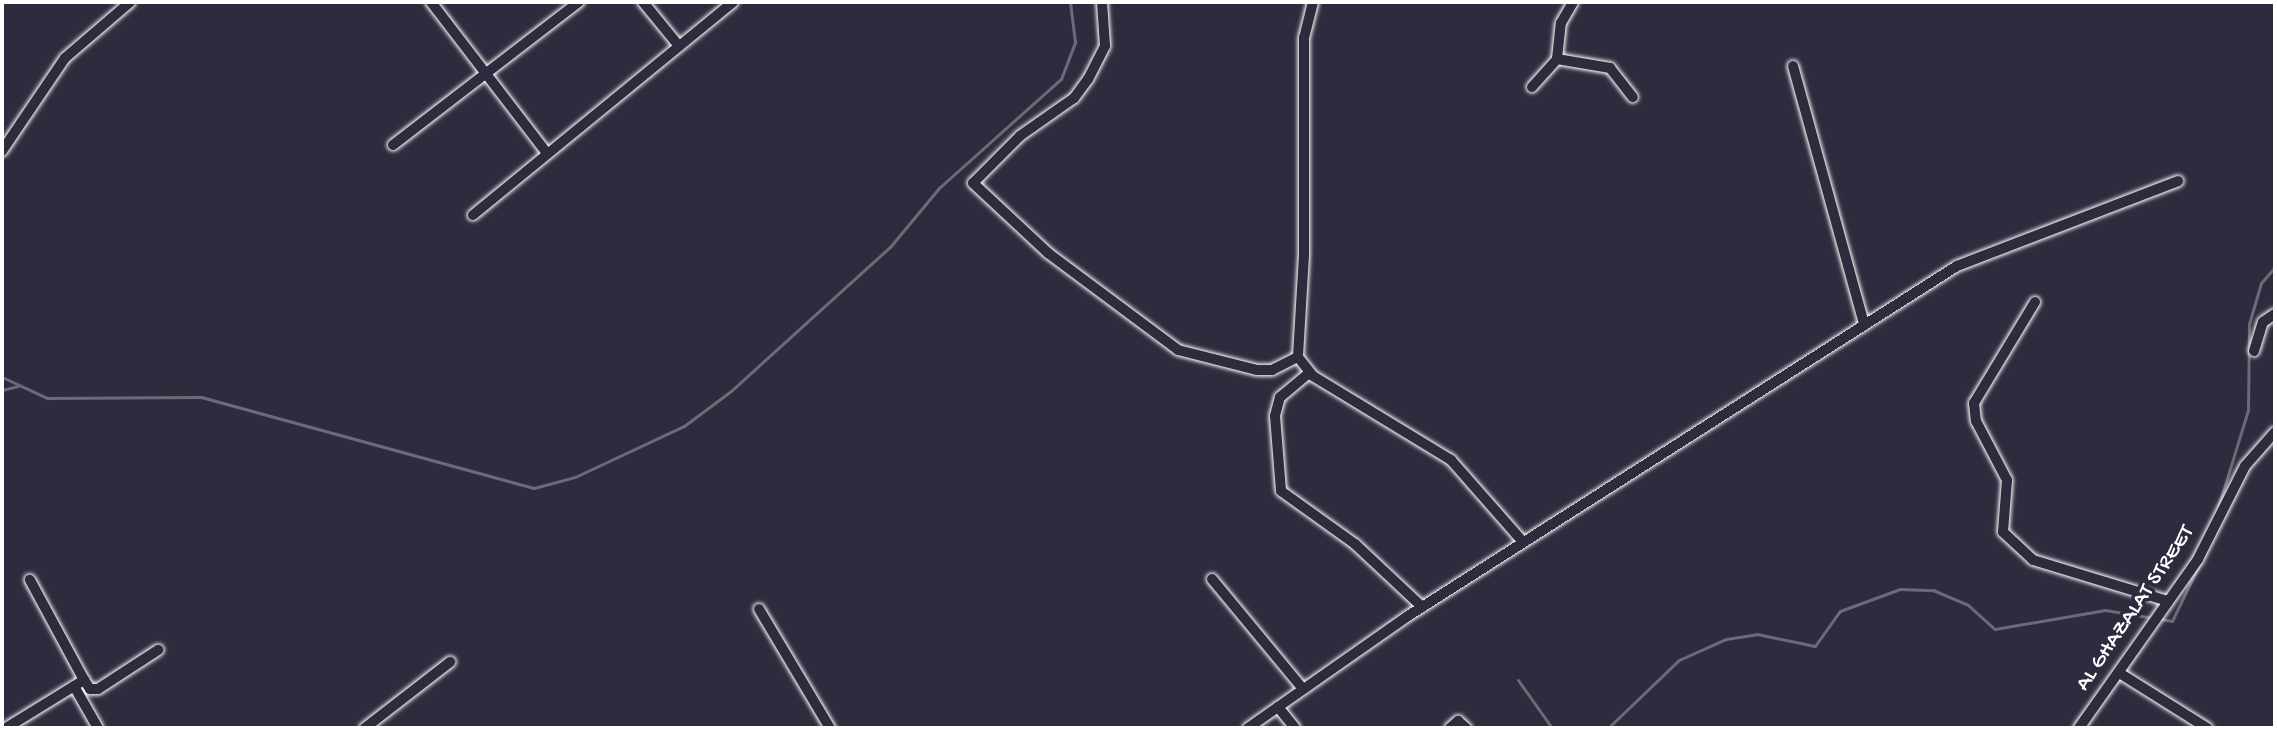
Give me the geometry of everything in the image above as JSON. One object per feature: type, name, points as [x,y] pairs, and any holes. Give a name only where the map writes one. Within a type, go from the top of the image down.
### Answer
[{"type":"street","points":[[2,151],[65,58],[130,2]]},
{"type":"street","points":[[431,2],[546,152]]},
{"type":"street","points":[[393,145],[579,2]]},
{"type":"street","points":[[643,2],[679,46]]},
{"type":"street","points":[[473,215],[546,152],[733,2]]},
{"type":"street","points":[[1102,2],[1105,46],[1088,79],[1074,98],[1020,136],[973,183],[1048,253],[1178,350],[1257,370],[1272,370],[1298,357]]},
{"type":"street","points":[[1313,2],[1304,38],[1304,255],[1298,357],[1309,373],[1451,460],[1523,542]]},
{"type":"street","points":[[1532,87],[1557,59],[1561,23],[1573,2]]},
{"type":"street","points":[[1557,59],[1610,68],[1633,97]]},
{"type":"street","points":[[1793,66],[1864,323]]},
{"type":"street","points":[[1248,728],[1422,607],[1957,266],[2178,181]]},
{"type":"street","points":[[2035,302],[1974,403],[1976,421],[2007,480],[2003,532],[2033,560],[2168,601]]},
{"type":"street","points":[[2254,351],[2263,322],[2275,314]]},
{"type":"street","points":[[1309,373],[1280,397],[1275,416],[1281,491],[1355,544],[1422,607]]},
{"type":"street","name":"AL GHAZALAT STREET","points":[[2079,728],[2121,674],[2198,559],[2245,466],[2275,432]]},
{"type":"street","points":[[1212,579],[1303,689]]},
{"type":"street","points":[[30,580],[98,728]]},
{"type":"street","points":[[759,609],[830,728]]},
{"type":"street","points":[[79,683],[90,689],[98,689],[158,650]]},
{"type":"street","points":[[365,728],[450,662]]},
{"type":"street","points":[[2121,674],[2207,728]]},
{"type":"street","points":[[6,728],[79,683]]},
{"type":"street","points":[[1278,707],[1295,728]]},
{"type":"street","points":[[1450,728],[1458,721],[1466,728]]},
{"type":"waterway","points":[[2,377],[47,398],[201,397],[534,488],[575,477],[684,426],[731,391],[890,247],[939,188],[1061,79],[1075,42],[1070,2]]},
{"type":"waterway","points":[[2216,514],[2248,410],[2249,324],[2261,283],[2275,267]]},
{"type":"waterway","points":[[2,390],[18,386]]},
{"type":"waterway","points":[[2161,619],[2172,621],[2200,563]]},
{"type":"waterway","points":[[1608,728],[1679,660],[1726,639],[1757,634],[1815,646],[1840,611],[1900,589],[1933,590],[1968,605],[1995,629],[2105,610],[2153,618]]},
{"type":"waterway","points":[[1518,680],[1552,728]]}]
